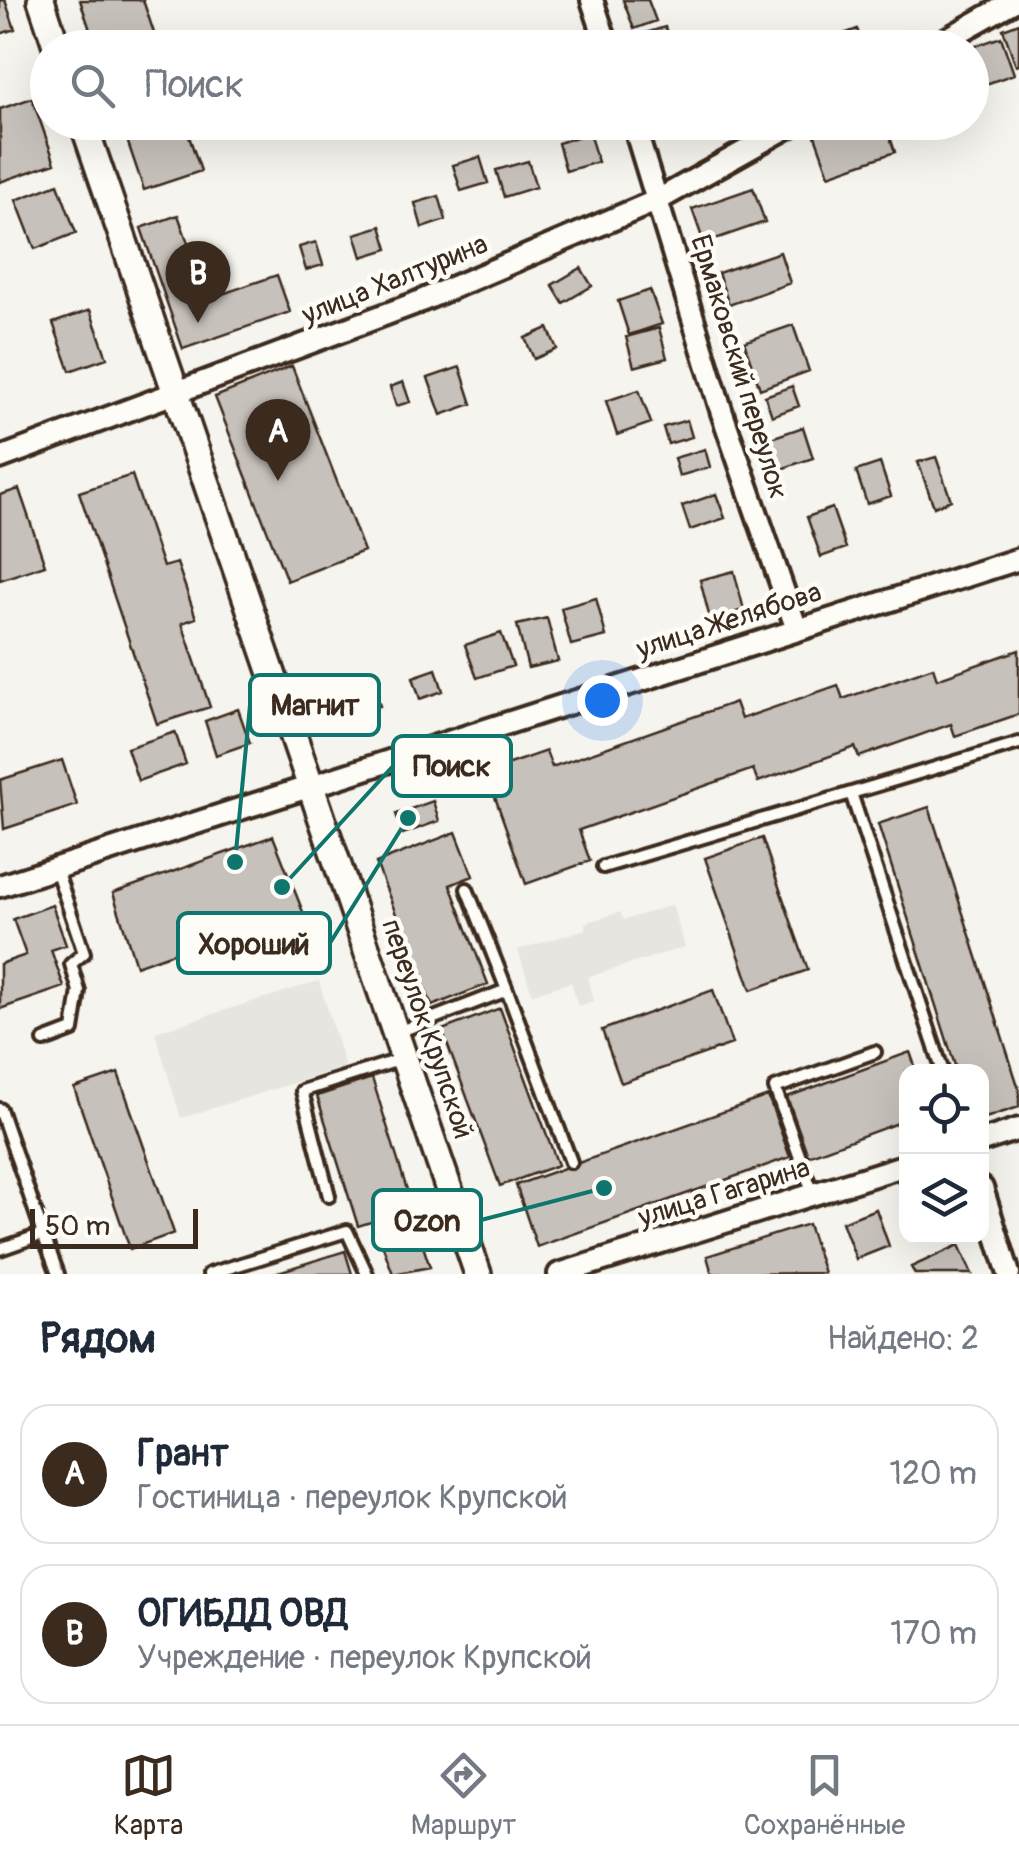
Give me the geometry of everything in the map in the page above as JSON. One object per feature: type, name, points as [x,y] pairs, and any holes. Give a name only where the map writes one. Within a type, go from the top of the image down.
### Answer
[{"type":"street","points":[[41,0],[51,30]]},
{"type":"street","points":[[592,0],[602,30]]},
{"type":"street","points":[[963,30],[1016,0]]},
{"type":"street","name":"переулок Крупской","points":[[89,140],[478,1274]]},
{"type":"street","name":"Ермаковский переулок","points":[[639,140],[722,413],[796,628]]},
{"type":"street","name":"улица Халтурина","points":[[0,458],[177,396],[416,303],[658,200],[765,140]]},
{"type":"street","name":"улица Желябова","points":[[0,886],[1019,559]]},
{"type":"street","points":[[989,1139],[1019,1129]]},
{"type":"street","name":"улица Гагарина","points":[[558,1274],[899,1167]]},
{"type":"street","points":[[989,1210],[1009,1274]]},
{"type":"lane","points":[[603,867],[1019,743]]},
{"type":"lane","points":[[851,793],[940,1064]]},
{"type":"lane","points":[[44,1041],[73,1030],[79,990],[71,964],[84,953],[56,868]]},
{"type":"lane","points":[[467,889],[571,1162]]},
{"type":"lane","points":[[396,1032],[507,990]]},
{"type":"lane","points":[[814,1194],[775,1088],[875,1052]]},
{"type":"lane","points":[[330,1196],[302,1091],[406,1058]]},
{"type":"lane","points":[[0,1109],[58,1274]]},
{"type":"lane","points":[[209,1274],[347,1231],[367,1274]]},
{"type":"lane","points":[[0,1249],[43,1234]]},
{"type":"shaded area","points":[[672,905],[685,947],[588,977],[594,1001],[578,1006],[571,982],[532,994],[518,950],[586,929],[585,923],[620,912],[624,920]]},
{"type":"shaded area","points":[[319,981],[345,1067],[181,1118],[155,1032]]},
{"type":"building","points":[[0,0],[5,0],[15,29],[0,34]]},
{"type":"building","points":[[80,0],[143,0],[153,30],[90,30]]},
{"type":"building","points":[[623,0],[648,0],[656,21],[634,29]]},
{"type":"building","points":[[1019,23],[1019,65],[1016,66],[1003,29]]},
{"type":"building","points":[[1001,37],[1014,74],[989,83],[989,41]]},
{"type":"building","points":[[30,99],[30,140],[47,140],[55,163],[0,182],[0,109]]},
{"type":"building","points":[[127,140],[190,140],[201,171],[144,190]]},
{"type":"building","points":[[591,140],[598,162],[566,171],[558,143]]},
{"type":"building","points":[[817,140],[891,140],[895,152],[829,175]]},
{"type":"building","points":[[480,157],[488,183],[461,191],[453,165]]},
{"type":"building","points":[[528,161],[536,187],[504,197],[496,170]]},
{"type":"building","points":[[58,184],[76,233],[35,249],[16,200]]},
{"type":"building","points":[[753,188],[765,222],[704,243],[692,209]]},
{"type":"building","points":[[439,196],[446,220],[422,228],[415,203]]},
{"type":"building","points":[[178,215],[208,299],[277,275],[290,312],[183,349],[141,228]]},
{"type":"building","points":[[381,226],[388,249],[362,257],[355,234]]},
{"type":"building","points":[[316,242],[323,265],[306,270],[299,247]]},
{"type":"building","points":[[780,252],[790,283],[729,305],[718,273]]},
{"type":"building","points":[[581,268],[592,286],[563,303],[552,285]]},
{"type":"building","points":[[650,290],[662,324],[629,335],[618,301]]},
{"type":"building","points":[[90,310],[107,358],[70,371],[53,323]]},
{"type":"building","points":[[793,325],[809,371],[760,389],[744,342]]},
{"type":"building","points":[[548,328],[557,349],[534,359],[525,338]]},
{"type":"building","points":[[659,328],[667,358],[634,367],[626,337]]},
{"type":"building","points":[[292,366],[364,551],[287,581],[215,397]]},
{"type":"building","points":[[460,367],[472,404],[441,415],[428,378]]},
{"type":"building","points":[[403,382],[410,402],[396,406],[390,387]]},
{"type":"building","points":[[792,386],[799,406],[772,416],[765,396]]},
{"type":"building","points":[[639,390],[651,423],[617,435],[606,401]]},
{"type":"building","points":[[687,420],[692,437],[668,444],[663,427]]},
{"type":"building","points":[[803,427],[813,458],[781,469],[771,438]]},
{"type":"building","points":[[705,449],[710,467],[679,476],[674,458]]},
{"type":"building","points":[[936,457],[951,500],[934,507],[918,462]]},
{"type":"building","points":[[880,463],[891,496],[867,504],[856,471]]},
{"type":"building","points":[[132,475],[163,567],[177,563],[196,618],[182,623],[210,707],[157,724],[79,492]]},
{"type":"building","points":[[19,489],[45,565],[0,580],[0,495]]},
{"type":"building","points":[[716,494],[725,518],[690,530],[682,506]]},
{"type":"building","points":[[832,508],[846,548],[821,557],[807,517]]},
{"type":"building","points":[[734,571],[744,610],[710,619],[700,580]]},
{"type":"building","points":[[596,598],[606,636],[571,645],[561,608]]},
{"type":"building","points":[[547,618],[558,661],[528,668],[517,625]]},
{"type":"building","points":[[501,633],[513,666],[477,678],[465,645]]},
{"type":"building","points":[[1019,650],[1019,714],[955,736],[951,724],[859,757],[855,747],[758,782],[753,769],[579,830],[590,861],[526,884],[486,772],[546,751],[552,767],[735,702],[741,719],[838,685],[843,699],[933,667],[937,679]]},
{"type":"building","points":[[436,669],[443,691],[420,699],[413,677]]},
{"type":"building","points":[[369,674],[380,706],[362,711],[352,680]]},
{"type":"building","points":[[238,709],[250,743],[216,755],[205,721]]},
{"type":"building","points":[[175,732],[186,764],[138,781],[127,748]]},
{"type":"building","points":[[62,760],[77,805],[4,829],[0,780]]},
{"type":"building","points":[[433,801],[439,821],[403,834],[396,814]]},
{"type":"building","points":[[929,807],[1019,1089],[1019,1107],[989,1117],[989,1064],[954,1064],[878,824]]},
{"type":"building","points":[[456,832],[473,876],[450,885],[488,984],[432,1006],[376,863]]},
{"type":"building","points":[[273,836],[303,912],[286,918],[294,941],[259,953],[249,926],[136,966],[113,893]]},
{"type":"building","points":[[762,838],[808,970],[751,990],[705,858]]},
{"type":"building","points":[[52,905],[66,945],[51,950],[64,987],[0,1009],[0,964],[26,955],[13,919]]},
{"type":"building","points":[[713,990],[732,1044],[621,1083],[602,1030]]},
{"type":"building","points":[[500,1008],[558,1165],[500,1186],[442,1030]]},
{"type":"building","points":[[910,1052],[914,1064],[899,1064],[899,1123],[808,1156],[787,1097]]},
{"type":"building","points":[[118,1073],[174,1233],[130,1249],[74,1088]]},
{"type":"building","points":[[372,1078],[413,1209],[358,1226],[317,1096]]},
{"type":"building","points":[[768,1096],[790,1157],[537,1247],[516,1185]]},
{"type":"building","points":[[876,1209],[889,1246],[856,1259],[842,1222]]},
{"type":"building","points":[[808,1224],[824,1273],[712,1274],[707,1256]]},
{"type":"building","points":[[417,1228],[430,1267],[393,1274],[381,1241]]},
{"type":"building","points":[[959,1245],[972,1274],[915,1274],[911,1267]]},
{"type":"building","points":[[345,1251],[352,1274],[272,1274]]},
{"type":"place","name":"ОГИБДД ОВД","points":[[198,323]]},
{"type":"place","name":"Грант","points":[[278,481]]},
{"type":"place","name":"Хороший","points":[[408,818]]},
{"type":"place","name":"Магнит","points":[[235,862]]},
{"type":"place","name":"Поиск","points":[[282,887]]},
{"type":"place","name":"Ozon","points":[[604,1188]]}]
